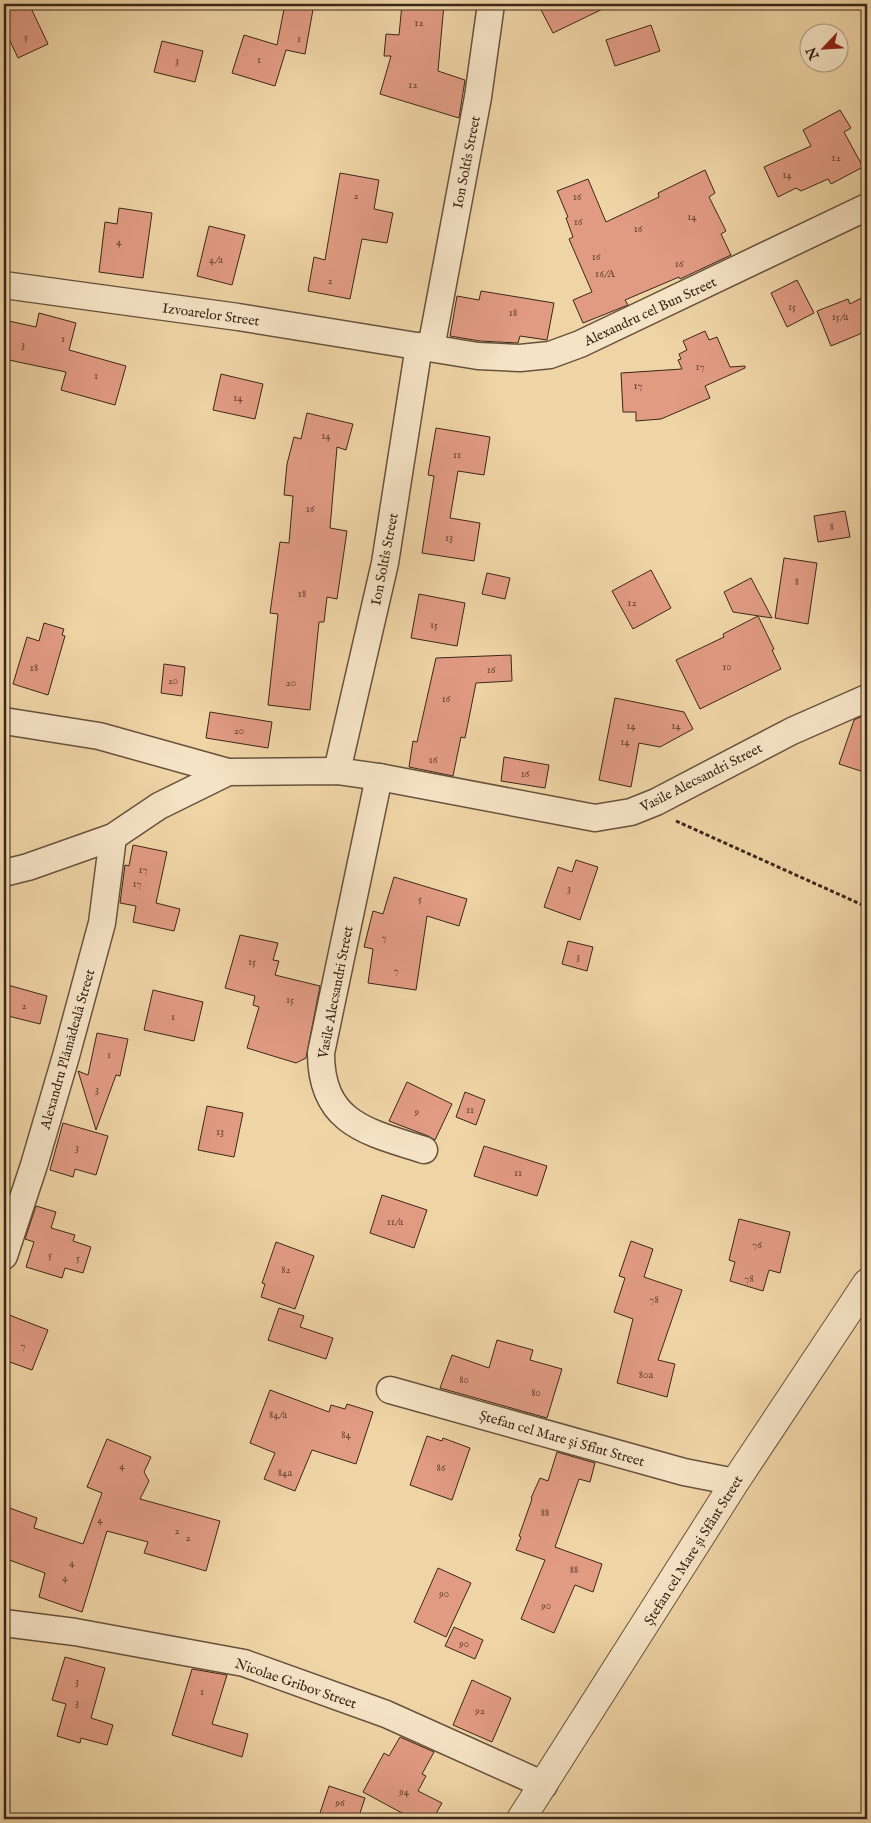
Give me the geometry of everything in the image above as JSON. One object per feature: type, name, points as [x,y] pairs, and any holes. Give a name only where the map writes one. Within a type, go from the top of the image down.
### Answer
[{"type":"street","name":"Ion Soltîs Street","points":[[337,770],[386,563],[425,347],[478,97],[491,4]]},
{"type":"street","name":"Alexandru cel Bun Street","points":[[425,347],[478,356],[520,358],[550,355],[580,344],[867,207]]},
{"type":"street","name":"Izvoarelor Street","points":[[4,285],[238,317],[425,347]]},
{"type":"street","name":"Vasile Alecsandri Street","points":[[4,720],[99,736],[228,772],[337,770],[595,818],[631,812],[644,807],[792,731],[867,698]]},
{"type":"street","points":[[4,873],[28,867],[113,837],[160,806],[228,772]]},
{"type":"street","name":"Vasile Alecsandri Street","points":[[379,777],[321,1054],[321,1072],[327,1094],[338,1111],[355,1123],[382,1136],[424,1150]]},
{"type":"street","name":"Alexandru Plămădeală Street","points":[[4,1256],[34,1165],[102,923],[113,837]]},
{"type":"street","name":"Ștefan cel Mare și Sfânt Street","points":[[521,1819],[735,1482],[867,1283]]},
{"type":"street","name":"Ștefan cel Mare și Sfînt Street","points":[[390,1390],[684,1472],[735,1482]]},
{"type":"street","name":"Nicolae Gribov Street","points":[[4,1623],[75,1632],[244,1663],[386,1714],[544,1785]]},
{"type":"path","points":[[644,807],[867,907]]},
{"type":"building","points":[[4,4],[29,4],[48,44],[18,58],[4,28]]},
{"type":"building","points":[[285,4],[314,4],[305,54],[286,50],[275,86],[232,73],[244,35],[277,45]]},
{"type":"building","points":[[402,4],[444,4],[438,71],[465,80],[459,118],[380,94],[391,56],[384,56],[386,34],[399,35]]},
{"type":"building","points":[[538,4],[613,4],[553,33]]},
{"type":"building","points":[[651,25],[660,51],[615,66],[606,40]]},
{"type":"building","points":[[162,41],[203,51],[195,82],[154,72]]},
{"type":"building","points":[[840,110],[851,128],[844,132],[863,167],[831,184],[828,179],[801,191],[796,188],[778,197],[764,167],[811,146],[803,130]]},
{"type":"building","points":[[705,170],[715,193],[709,197],[726,231],[721,234],[731,255],[680,279],[679,277],[625,300],[628,305],[583,323],[573,300],[592,292],[569,239],[573,237],[566,218],[568,217],[557,191],[588,179],[606,222],[659,197],[658,193]]},
{"type":"building","points":[[340,173],[379,180],[374,209],[393,213],[387,243],[362,239],[350,299],[308,291],[314,257],[325,260]]},
{"type":"building","points":[[119,208],[152,213],[143,278],[99,272],[105,222],[117,224]]},
{"type":"building","points":[[209,226],[245,235],[232,285],[197,276]]},
{"type":"building","points":[[797,280],[814,313],[787,327],[771,293]]},
{"type":"building","points":[[481,291],[554,303],[547,340],[520,336],[518,343],[480,341],[450,336],[457,296],[479,300]]},
{"type":"building","points":[[867,295],[867,331],[831,346],[817,311],[848,299],[850,304]]},
{"type":"building","points":[[39,313],[76,323],[69,350],[126,366],[115,405],[61,390],[66,372],[4,359],[4,320],[36,327]]},
{"type":"building","points":[[705,331],[709,340],[717,337],[730,367],[745,366],[745,368],[705,386],[710,398],[661,419],[636,421],[636,412],[623,412],[621,373],[682,369],[678,360],[681,359],[679,354],[687,350],[683,341]]},
{"type":"building","points":[[221,374],[263,384],[255,419],[213,410]]},
{"type":"building","points":[[307,413],[353,424],[346,450],[337,447],[330,528],[347,531],[337,599],[327,597],[324,622],[319,622],[310,710],[268,705],[278,614],[270,613],[280,542],[289,543],[293,496],[284,495],[287,464],[294,437],[301,439]]},
{"type":"building","points":[[436,428],[490,437],[484,475],[458,471],[450,518],[480,523],[474,561],[422,553],[434,476],[428,475]]},
{"type":"building","points":[[845,511],[850,537],[818,542],[814,516]]},
{"type":"building","points":[[784,558],[817,563],[808,624],[775,618]]},
{"type":"building","points":[[651,570],[671,608],[633,629],[612,591]]},
{"type":"building","points":[[487,573],[510,578],[505,599],[482,594]]},
{"type":"building","points":[[751,578],[772,618],[733,612],[724,592]]},
{"type":"building","points":[[419,594],[465,603],[457,646],[411,638]]},
{"type":"building","points":[[758,616],[774,649],[772,650],[781,669],[700,709],[676,660],[724,637],[723,634]]},
{"type":"building","points":[[44,623],[64,629],[62,635],[65,636],[48,695],[13,684],[27,637],[39,641]]},
{"type":"building","points":[[511,655],[512,681],[476,683],[465,738],[461,737],[453,776],[409,767],[413,741],[417,742],[436,658]]},
{"type":"building","points":[[164,664],[185,667],[182,696],[161,693]]},
{"type":"building","points":[[615,698],[684,712],[693,729],[660,747],[639,743],[631,787],[599,780]]},
{"type":"building","points":[[210,712],[272,722],[268,748],[206,738]]},
{"type":"building","points":[[867,714],[867,773],[839,764],[854,720]]},
{"type":"building","points":[[504,757],[549,765],[545,788],[501,781]]},
{"type":"building","points":[[133,845],[167,852],[156,903],[180,909],[174,931],[133,922],[136,906],[120,903],[125,865],[129,866]]},
{"type":"building","points":[[576,860],[598,867],[580,920],[544,907],[558,867],[572,872]]},
{"type":"building","points":[[394,877],[467,899],[459,926],[427,916],[416,990],[368,983],[373,949],[364,947],[373,911],[383,914]]},
{"type":"building","points":[[240,935],[278,943],[273,960],[279,961],[275,975],[320,986],[306,1058],[296,1063],[247,1048],[259,1007],[253,1005],[255,996],[225,988]]},
{"type":"building","points":[[568,941],[593,947],[587,971],[562,964]]},
{"type":"building","points":[[4,984],[47,996],[40,1024],[4,1015]]},
{"type":"building","points":[[153,990],[203,1002],[194,1041],[144,1030]]},
{"type":"building","points":[[97,1033],[128,1039],[120,1076],[116,1075],[96,1130],[78,1071],[88,1075]]},
{"type":"building","points":[[407,1082],[452,1104],[435,1140],[389,1121]]},
{"type":"building","points":[[465,1092],[485,1100],[476,1125],[456,1117]]},
{"type":"building","points":[[207,1106],[243,1113],[234,1157],[198,1150]]},
{"type":"building","points":[[63,1123],[108,1136],[96,1175],[75,1169],[73,1177],[50,1170]]},
{"type":"building","points":[[484,1146],[547,1166],[537,1196],[474,1176]]},
{"type":"building","points":[[382,1195],[427,1210],[414,1248],[370,1233]]},
{"type":"building","points":[[36,1206],[56,1212],[51,1228],[75,1235],[73,1241],[91,1247],[83,1273],[65,1268],[62,1278],[26,1267],[34,1242],[25,1239]]},
{"type":"building","points":[[739,1219],[790,1232],[780,1273],[769,1270],[763,1291],[730,1281],[735,1262],[729,1260]]},
{"type":"building","points":[[631,1241],[653,1249],[644,1277],[682,1290],[658,1360],[675,1364],[667,1397],[617,1383],[633,1319],[614,1312],[625,1278],[619,1276]]},
{"type":"building","points":[[276,1242],[314,1256],[295,1309],[261,1297],[265,1284],[262,1283]]},
{"type":"building","points":[[279,1308],[304,1316],[300,1327],[333,1338],[326,1359],[268,1340]]},
{"type":"building","points":[[4,1313],[48,1330],[32,1370],[4,1360]]},
{"type":"building","points":[[497,1340],[533,1350],[530,1360],[562,1369],[547,1418],[440,1388],[452,1355],[489,1368]]},
{"type":"building","points":[[270,1390],[329,1412],[331,1405],[345,1409],[347,1404],[373,1412],[356,1464],[312,1450],[295,1491],[264,1479],[275,1453],[250,1443]]},
{"type":"building","points":[[427,1436],[442,1441],[443,1438],[470,1448],[452,1500],[410,1485]]},
{"type":"building","points":[[107,1439],[151,1457],[144,1472],[149,1481],[140,1499],[220,1521],[206,1571],[144,1553],[148,1542],[107,1531],[82,1612],[39,1597],[45,1573],[4,1558],[4,1506],[37,1518],[34,1528],[83,1544],[102,1493],[87,1487]]},
{"type":"building","points":[[557,1452],[595,1463],[590,1482],[579,1479],[555,1547],[602,1564],[593,1592],[575,1585],[554,1633],[521,1619],[545,1560],[516,1550],[531,1498],[540,1478],[548,1481]]},
{"type":"building","points":[[438,1568],[471,1583],[446,1637],[414,1622]]},
{"type":"building","points":[[454,1627],[483,1640],[475,1659],[445,1646]]},
{"type":"building","points":[[65,1657],[105,1668],[91,1718],[113,1725],[107,1745],[81,1738],[80,1743],[57,1736],[66,1704],[52,1700]]},
{"type":"building","points":[[192,1669],[227,1675],[212,1724],[248,1734],[242,1757],[172,1735]]},
{"type":"building","points":[[472,1680],[511,1698],[492,1742],[453,1725]]},
{"type":"building","points":[[400,1737],[434,1752],[422,1774],[426,1776],[418,1791],[442,1803],[433,1819],[413,1819],[363,1792],[384,1753],[389,1756]]},
{"type":"building","points":[[329,1786],[365,1798],[358,1819],[318,1819]]}]
